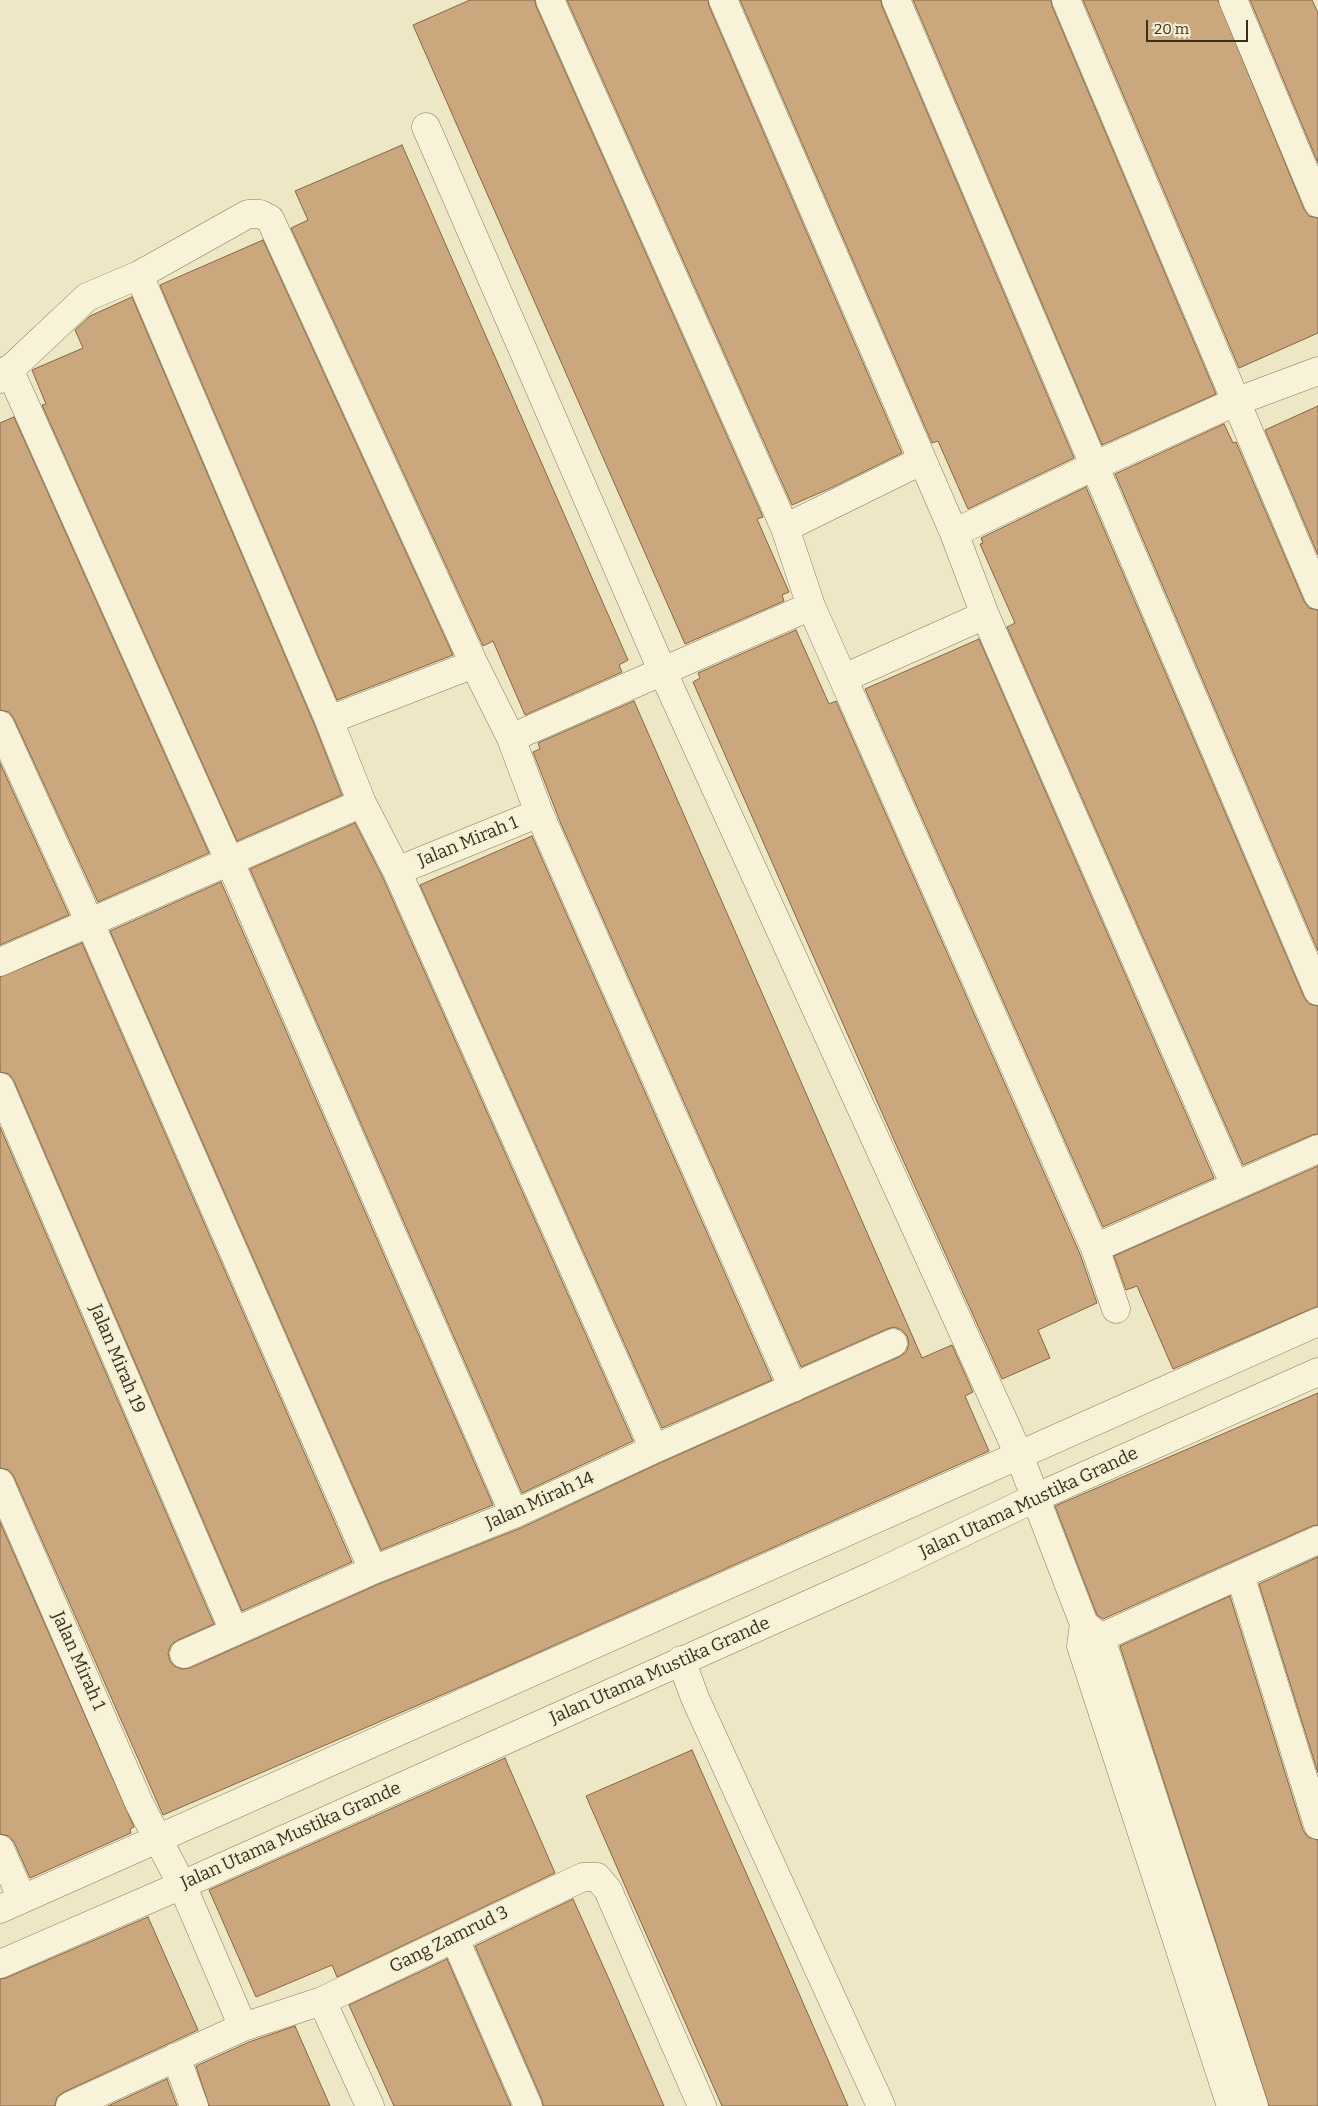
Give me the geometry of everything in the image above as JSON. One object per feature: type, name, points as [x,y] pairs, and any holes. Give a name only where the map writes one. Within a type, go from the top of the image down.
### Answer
[{"type":"street","points":[[550,0],[785,528],[811,606],[1095,1248],[1116,1309]]},
{"type":"street","points":[[723,0],[921,461],[954,533],[985,615],[1234,1186]]},
{"type":"street","points":[[896,0],[1318,991]]},
{"type":"street","points":[[1066,0],[1318,595]]},
{"type":"street","points":[[1233,0],[1318,204]]},
{"type":"street","points":[[426,127],[662,670],[1037,1497],[1089,1636],[1254,2106]]},
{"type":"street","points":[[514,1514],[229,860],[5,374],[87,297],[139,275],[248,214],[260,214],[270,219],[474,664],[511,738],[539,813],[793,1388]]},
{"type":"street","points":[[139,275],[329,720],[362,803],[397,871],[654,1449]]},
{"type":"street","points":[[954,533],[1094,466],[1235,402],[1318,371]]},
{"type":"street","points":[[785,528],[921,461]]},
{"type":"street","points":[[511,738],[811,606]]},
{"type":"street","points":[[844,678],[985,615]]},
{"type":"street","points":[[329,720],[474,664]]},
{"type":"street","points":[[0,725],[90,923],[373,1570]]},
{"type":"street","points":[[0,962],[362,803]]},
{"type":"street","name":"Jalan Mirah 1","points":[[397,871],[539,813]]},
{"type":"street","name":"Jalan Mirah 19","points":[[0,1087],[234,1631]]},
{"type":"street","points":[[1095,1248],[1318,1148]]},
{"type":"street","points":[[0,1848],[11,1904],[1318,1322]]},
{"type":"street","name":"Jalan Mirah 14","points":[[184,1654],[373,1570],[514,1514],[654,1449],[893,1343]]},
{"type":"street","name":"Jalan Utama Mustika Grande","points":[[0,1964],[182,1885],[874,1575],[1037,1497],[1318,1372]]},
{"type":"street","name":"Jalan Mirah 1","points":[[0,1483],[140,1803],[182,1885],[243,2027]]},
{"type":"street","points":[[1089,1636],[1240,1575],[1318,1540]]},
{"type":"street","points":[[1240,1575],[1318,1825]]},
{"type":"street","points":[[1089,1636],[1231,2106]]},
{"type":"street","points":[[681,1660],[695,1698],[881,2106]]},
{"type":"street","name":"Gang Zamrud 3","points":[[70,2106],[243,2027],[322,2001],[583,1877],[597,1878],[608,1890],[702,2106]]},
{"type":"street","points":[[455,1939],[528,2106]]},
{"type":"street","points":[[322,2001],[370,2106]]},
{"type":"street","points":[[176,2056],[194,2106]]},
{"type":"building","points":[[470,0],[535,0],[536,6],[763,517],[757,519],[789,592],[782,595],[784,601],[685,644],[413,25]]},
{"type":"building","points":[[567,0],[708,0],[902,453],[792,505]]},
{"type":"building","points":[[740,0],[881,0],[1074,458],[968,509],[938,441],[932,443]]},
{"type":"building","points":[[913,0],[1051,0],[1216,394],[1102,445]]},
{"type":"building","points":[[1083,0],[1218,0],[1304,209],[1309,216],[1318,218],[1318,333],[1239,368]]},
{"type":"building","points":[[1250,0],[1312,0],[1318,13],[1318,163]]},
{"type":"building","points":[[402,145],[628,660],[619,665],[622,672],[525,715],[493,641],[483,646],[291,228],[308,220],[295,191]]},
{"type":"building","points":[[263,240],[453,655],[337,700],[160,285]]},
{"type":"building","points":[[132,297],[315,726],[342,795],[237,841],[42,405],[46,404],[32,370],[83,348],[75,330],[90,316]]},
{"type":"building","points":[[1318,406],[1318,555],[1265,430]]},
{"type":"building","points":[[14,417],[209,853],[98,902],[14,719],[9,712],[0,710],[0,423]]},
{"type":"building","points":[[1224,424],[1233,443],[1236,442],[1304,601],[1309,608],[1318,610],[1318,951],[1115,474]]},
{"type":"building","points":[[1086,487],[1304,997],[1309,1004],[1318,1006],[1318,1134],[1243,1165],[1007,627],[1015,623],[980,544],[983,543],[981,538]]},
{"type":"building","points":[[796,630],[829,704],[836,701],[1080,1254],[1097,1303],[1038,1330],[1050,1358],[1002,1379],[894,1140],[693,682],[700,678],[698,673]]},
{"type":"building","points":[[979,639],[1214,1178],[1103,1227],[865,689]]},
{"type":"building","points":[[634,701],[922,1358],[952,1345],[973,1392],[965,1396],[989,1451],[481,1678],[163,1815],[14,1477],[9,1470],[0,1468],[0,1127],[214,1624],[171,1645],[168,1653],[170,1661],[174,1666],[182,1669],[190,1668],[379,1584],[521,1528],[660,1463],[899,1357],[906,1352],[909,1344],[907,1336],[902,1330],[894,1327],[801,1367],[561,824],[533,752],[540,749],[538,743]]},
{"type":"building","points":[[0,763],[69,915],[0,945]]},
{"type":"building","points":[[355,823],[383,878],[633,1441],[522,1493],[250,869]]},
{"type":"building","points":[[532,836],[772,1380],[662,1428],[420,885]]},
{"type":"building","points":[[221,882],[493,1505],[381,1550],[110,931]]},
{"type":"building","points":[[82,943],[352,1562],[242,1611],[14,1081],[9,1074],[0,1072],[0,977]]},
{"type":"building","points":[[1318,1166],[1318,1306],[1173,1369],[1137,1286],[1126,1290],[1114,1256]]},
{"type":"building","points":[[1318,1393],[1318,1525],[1103,1619],[1097,1615],[1055,1506]]},
{"type":"building","points":[[0,1522],[134,1827],[130,1829],[131,1833],[30,1878],[14,1842],[9,1836],[0,1834]]},
{"type":"building","points":[[1318,1557],[1318,1773],[1259,1584]]},
{"type":"building","points":[[1230,1596],[1303,1830],[1308,1837],[1318,1840],[1318,2106],[1269,2106],[1120,1646]]},
{"type":"building","points":[[692,1750],[848,2106],[722,2106],[629,1895],[586,1796]]},
{"type":"building","points":[[505,1758],[555,1873],[337,1977],[332,1965],[256,1997],[209,1890]]},
{"type":"building","points":[[573,1899],[664,2106],[543,2106],[475,1946]]},
{"type":"building","points":[[148,1917],[198,2030],[64,2092],[57,2097],[55,2106],[0,2106],[0,1979]]},
{"type":"building","points":[[447,1959],[511,2106],[394,2106],[349,2005]]},
{"type":"building","points":[[295,2026],[330,2106],[209,2106],[196,2066],[249,2042]]},
{"type":"building","points":[[167,2079],[177,2106],[108,2106]]}]
